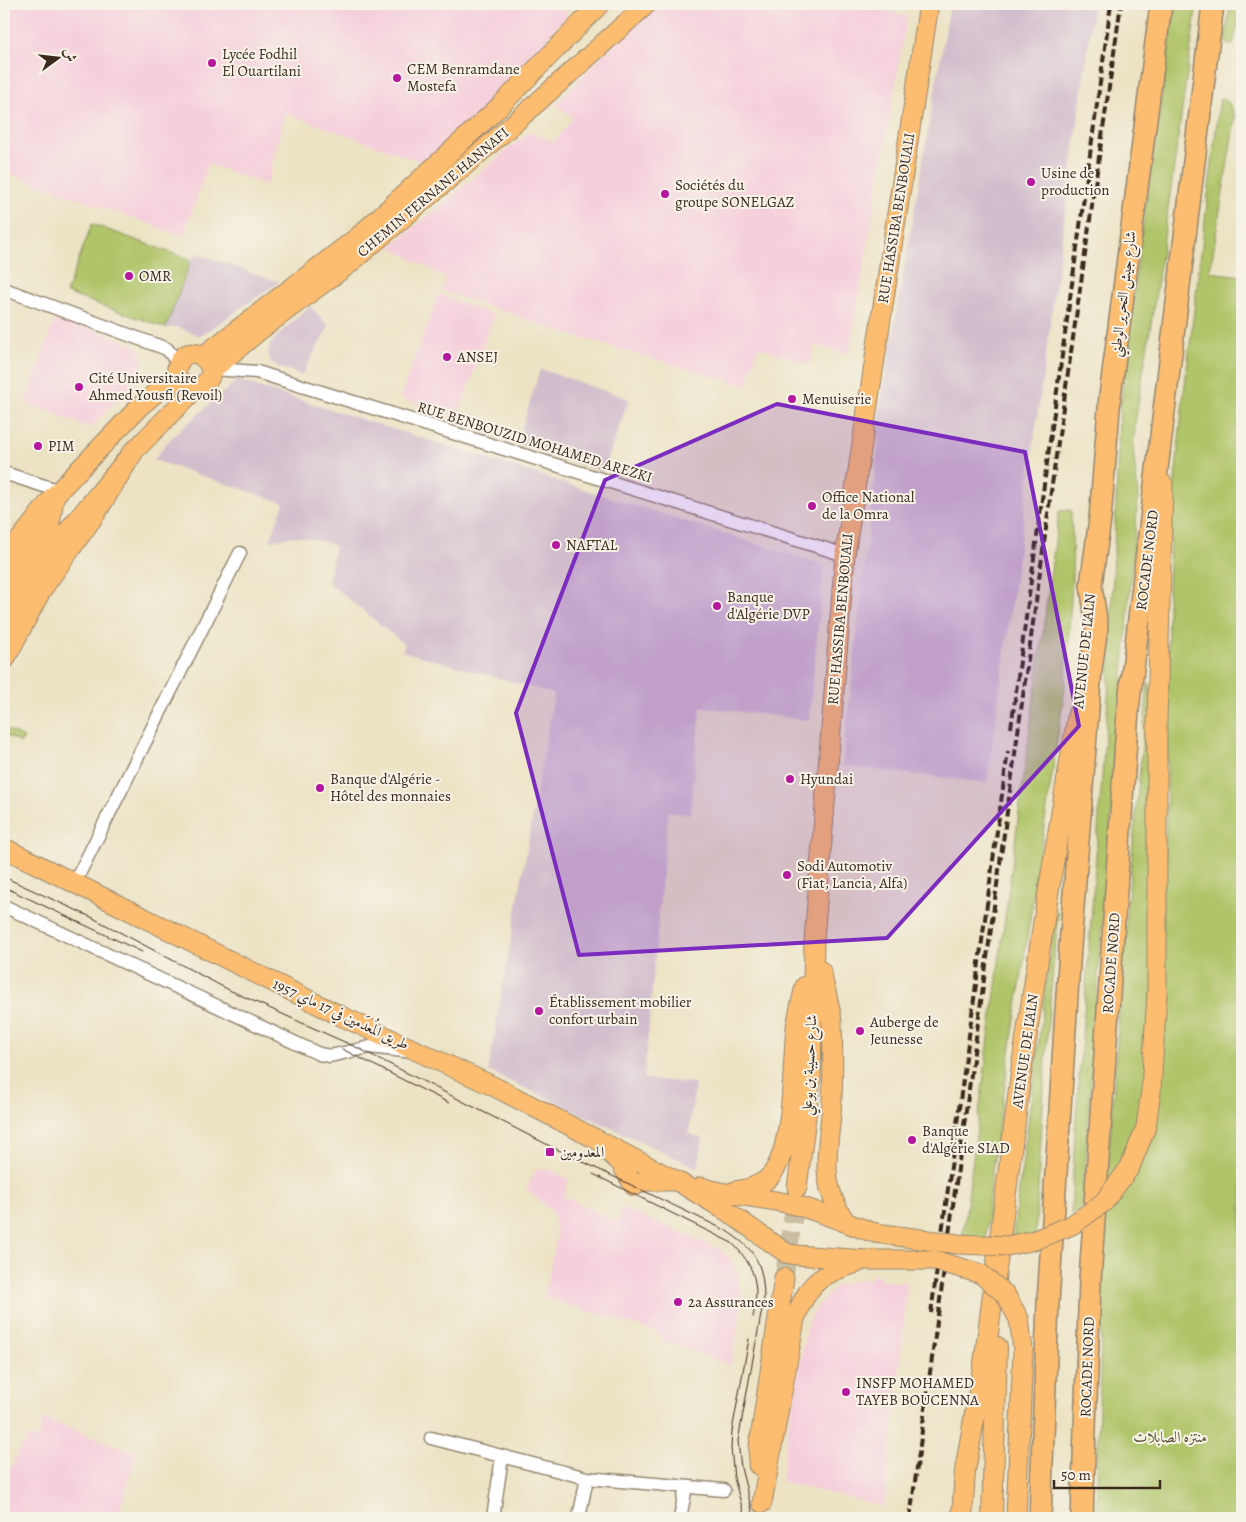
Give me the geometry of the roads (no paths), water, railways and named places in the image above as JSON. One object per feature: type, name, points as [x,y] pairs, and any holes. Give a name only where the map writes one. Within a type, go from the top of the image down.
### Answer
[{"type":"highway","name":"شارع جيش التحرير الوطني","points":[[1091,585],[1100,520],[1110,396],[1160,4]]},
{"type":"highway","points":[[1165,410],[1212,4]]},
{"type":"highway","name":"ROCADE NORD","points":[[1082,1518],[1090,1280],[1128,720],[1165,410]]},
{"type":"highway","points":[[4,660],[41,590],[95,514],[133,452]]},
{"type":"highway","points":[[4,561],[57,494]]},
{"type":"highway","points":[[4,591],[48,526],[57,494]]},
{"type":"highway","points":[[4,629],[48,555]]},
{"type":"highway","name":"AVENUE DE L'ALN","points":[[962,1518],[965,1471],[985,1357],[1021,1074],[1046,906],[1076,732],[1091,585]]},
{"type":"highway","points":[[1040,1518],[1048,1303],[1069,966],[1091,669],[1097,626],[1091,585]]},
{"type":"highway","points":[[992,1518],[998,1263]]},
{"type":"main road","name":"CHEMIN FERNANE HANNAFI","points":[[209,365],[359,236],[499,107],[600,4]]},
{"type":"main road","name":"CHEMIN FERNANE HANNAFI","points":[[209,365],[349,264],[511,126],[647,4]]},
{"type":"main road","name":"RUE HASSIBA BENBOUALI","points":[[814,941],[844,555],[929,4]]},
{"type":"main road","points":[[48,555],[133,452],[196,388],[205,383],[209,365],[192,353],[182,358],[178,369],[139,407],[57,494]]},
{"type":"main road","points":[[178,369],[182,383],[191,388],[196,388]]},
{"type":"main road","points":[[677,1181],[723,1193],[789,1204],[874,1233],[958,1244],[1007,1246],[1035,1240],[1072,1225],[1104,1202],[1130,1167],[1146,1127],[1151,1092],[1157,993],[1158,722],[1165,410]]},
{"type":"main road","name":"طريق المُعدَمين في 17 ماي 1957","points":[[4,848],[341,1016],[493,1086],[677,1181]]},
{"type":"main road","points":[[814,941],[832,1021],[832,1099],[826,1162],[827,1178],[833,1201],[845,1222]]},
{"type":"main road","points":[[723,1193],[751,1188],[764,1182],[774,1172],[782,1156],[788,1120],[796,1025],[814,941]]},
{"type":"main road","name":"شارع حسيبة بن بوعلي","points":[[797,1188],[811,1078],[814,941]]},
{"type":"main road","points":[[677,1181],[728,1212],[786,1253],[865,1260],[934,1260],[981,1274],[1005,1294],[1019,1318],[1023,1350],[1016,1518]]},
{"type":"main road","points":[[761,1511],[795,1319],[802,1299],[816,1281],[825,1275],[834,1270],[865,1260]]},
{"type":"main road","points":[[761,1511],[758,1446],[784,1278]]},
{"type":"street","points":[[4,288],[167,349],[178,369]]},
{"type":"street","name":"RUE BENBOUZID MOHAMED AREZKI","points":[[209,365],[257,372],[844,555]]},
{"type":"street","points":[[4,472],[57,494]]},
{"type":"street","points":[[74,884],[240,553]]},
{"type":"street","points":[[4,906],[319,1054],[330,1056],[377,1047],[428,1056]]},
{"type":"street","points":[[431,1438],[587,1478],[724,1490]]},
{"type":"street","points":[[493,1518],[502,1457]]},
{"type":"street","points":[[579,1518],[587,1478]]},
{"type":"street","points":[[680,1518],[686,1487]]},
{"type":"tunnel","points":[[784,1278],[797,1191]]},
{"type":"tram line","points":[[4,877],[91,917],[229,990],[360,1049],[552,1147],[725,1230],[744,1244],[750,1250],[759,1266],[762,1275],[764,1298],[738,1441],[741,1468],[754,1518]]},
{"type":"tram line","points":[[4,887],[142,952]]},
{"type":"tram line","points":[[342,1049],[449,1103]]},
{"type":"tram line","points":[[593,1174],[732,1243],[746,1260],[754,1277],[756,1295],[753,1317]]},
{"type":"tram line","points":[[745,1518],[734,1478],[731,1448],[732,1431],[749,1339]]},
{"type":"railway","points":[[1011,728],[1111,4]]},
{"type":"railway","points":[[910,1518],[1054,470],[1121,4]]},
{"type":"railway","points":[[931,1313],[1008,751]]},
{"type":"place","name":"Lycée Fodhil El Ouartilani","points":[[212,63]]},
{"type":"place","name":"CEM Benramdane Mostefa","points":[[397,78]]},
{"type":"place","name":"Usine de production","points":[[1031,182]]},
{"type":"place","name":"Sociétés du groupe SONELGAZ","points":[[665,194]]},
{"type":"place","name":"OMR","points":[[129,276]]},
{"type":"place","name":"ANSEJ","points":[[447,357]]},
{"type":"place","name":"Cité Universitaire Ahmed Yousfi (Revoil)","points":[[79,387]]},
{"type":"place","name":"Menuiserie","points":[[792,399]]},
{"type":"place","name":"PIM","points":[[38,446]]},
{"type":"place","name":"Office National de la Omra","points":[[812,506]]},
{"type":"place","name":"NAFTAL","points":[[556,545]]},
{"type":"place","name":"Banque d'Algérie DVP","points":[[717,606]]},
{"type":"place","name":"Hyundai","points":[[790,779]]},
{"type":"place","name":"Banque d'Algérie - Hôtel des monnaies","points":[[320,788]]},
{"type":"place","name":"Sodi Automotiv (Fiat, Lancia, Alfa)","points":[[787,875]]},
{"type":"place","name":"Établissement mobilier confort urbain","points":[[539,1011]]},
{"type":"place","name":"Auberge de Jeunesse","points":[[860,1031]]},
{"type":"place","name":"Banque d'Algérie SIAD","points":[[912,1140]]},
{"type":"place","name":"المعدومين","points":[[550,1152]]},
{"type":"place","name":"2a Assurances","points":[[678,1302]]},
{"type":"place","name":"INSFP MOHAMED TAYEB BOUCENNA","points":[[846,1392]]},
{"type":"park label","name":"منتزه الصابلات","points":[[1170,1437]]}]
